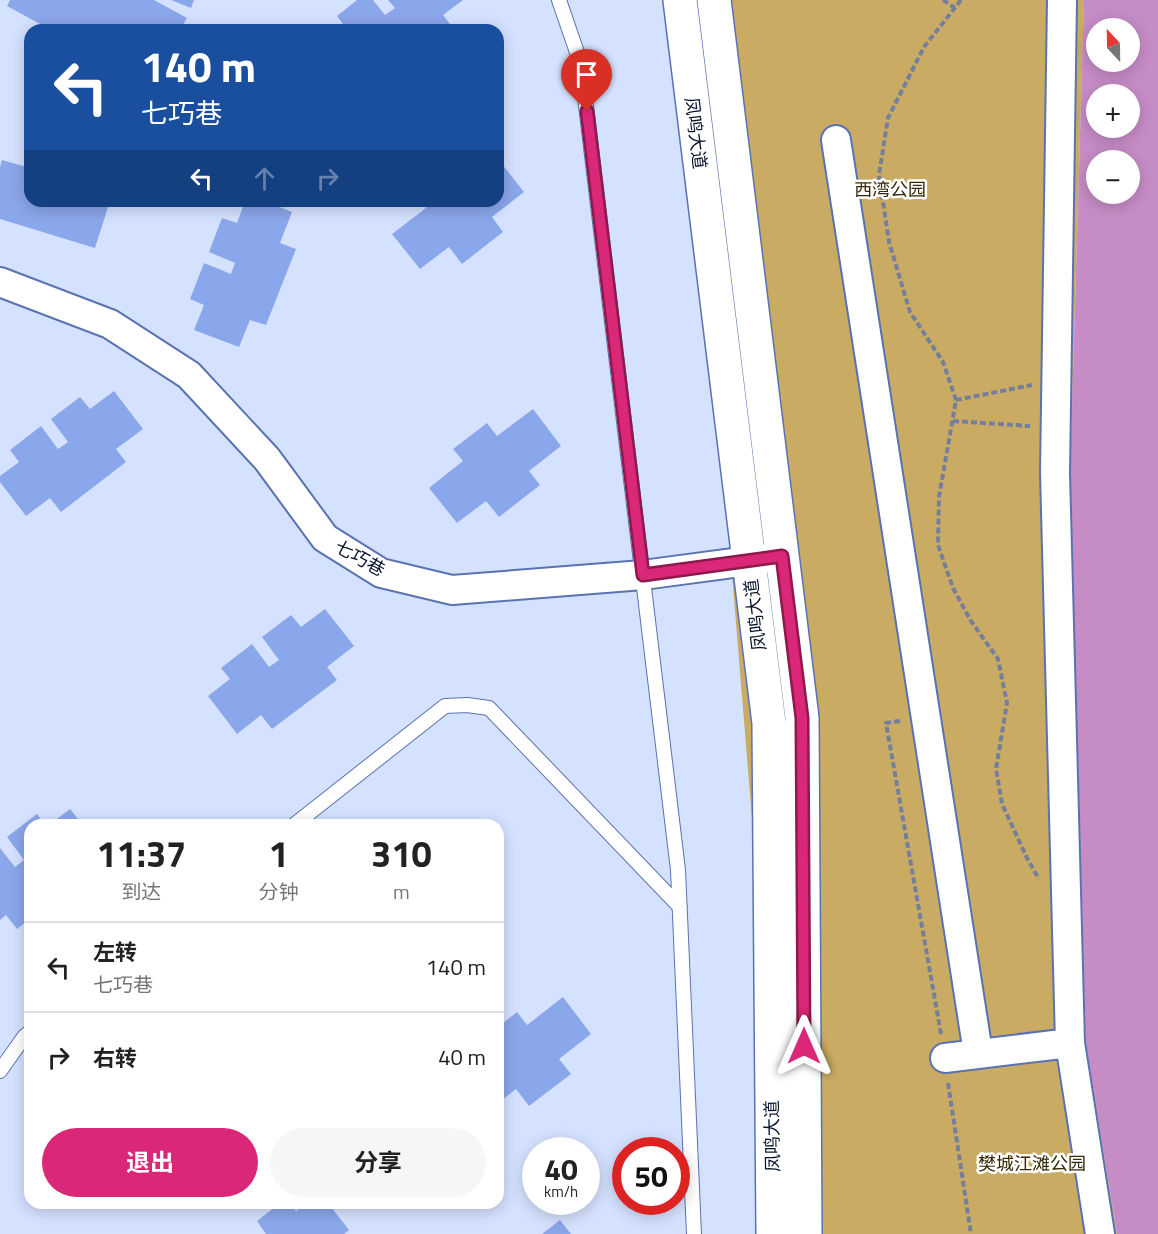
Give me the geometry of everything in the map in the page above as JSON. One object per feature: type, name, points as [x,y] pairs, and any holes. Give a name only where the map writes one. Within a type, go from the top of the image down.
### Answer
[{"type":"main road","name":"凤鸣大道","points":[[680,0],[769,723],[773,1234]]},
{"type":"main road","name":"凤鸣大道","points":[[714,0],[802,718],[805,1234]]},
{"type":"street","points":[[1062,0],[1055,473],[1070,1043],[1100,1234]]},
{"type":"street","points":[[836,140],[978,1053]]},
{"type":"street","name":"七巧巷","points":[[0,282],[110,324],[189,375],[267,459],[325,538],[381,573],[452,590],[643,575],[782,556]]},
{"type":"street","points":[[945,1058],[1070,1043]]},
{"type":"lane","points":[[560,0],[581,64],[678,870],[694,1234]]},
{"type":"lane","points":[[302,819],[445,706],[467,705],[489,708],[680,907]]},
{"type":"lane","points":[[0,1071],[24,1037]]},
{"type":"path","points":[[943,0],[955,8]]},
{"type":"path","points":[[961,0],[924,47],[888,118],[879,175],[889,242],[910,312],[943,362],[956,400],[939,497],[938,545],[953,588],[971,621],[998,659],[1007,703],[996,768],[1002,804],[1044,888]]},
{"type":"path","points":[[956,400],[1058,379]]},
{"type":"path","points":[[953,421],[1057,428]]},
{"type":"path","points":[[925,717],[886,723],[945,1058],[971,1234]]},
{"type":"green space","name":"西湾公园","points":[[685,0],[1084,0],[1070,474],[1086,1045],[1117,1234],[786,1234]]},
{"type":"shaded area","points":[[1084,0],[1158,0],[1158,1234],[1117,1234],[1086,1045],[1070,474]]},
{"type":"building","points":[[10,0],[154,0],[187,18],[184,24],[40,24],[7,6]]},
{"type":"building","points":[[171,0],[194,0],[191,8]]},
{"type":"building","points":[[357,0],[373,0],[385,15],[395,8],[388,0],[463,0],[443,15],[450,24],[343,24],[337,16]]},
{"type":"building","points":[[2,160],[24,166],[24,207],[108,207],[95,248],[0,219]]},
{"type":"building","points":[[504,167],[524,192],[492,217],[503,232],[462,264],[449,247],[420,269],[392,234],[426,208],[504,207]]},
{"type":"building","points":[[243,207],[279,207],[292,212],[280,243],[296,249],[266,325],[250,320],[239,347],[194,330],[204,305],[190,299],[204,263],[231,274],[235,263],[209,252],[222,218],[237,223]]},
{"type":"building","points":[[114,391],[143,429],[116,449],[126,462],[61,512],[50,498],[26,516],[0,482],[0,476],[19,462],[10,450],[41,426],[58,449],[68,442],[51,419],[80,397],[90,409]]},
{"type":"building","points":[[533,409],[561,446],[529,471],[540,485],[499,517],[486,501],[457,523],[429,488],[463,461],[453,449],[487,423],[497,436]]},
{"type":"building","points":[[325,609],[354,646],[327,667],[337,680],[272,729],[261,715],[237,734],[208,696],[230,679],[221,668],[252,644],[269,667],[279,660],[262,637],[291,615],[301,627]]},
{"type":"building","points":[[70,809],[78,819],[57,819]]},
{"type":"building","points":[[37,814],[41,819],[30,819]]},
{"type":"building","points":[[24,824],[24,860],[7,837]]},
{"type":"building","points":[[0,848],[15,867],[24,860],[24,924],[17,929],[6,915],[0,920]]},
{"type":"building","points":[[563,997],[591,1034],[559,1059],[571,1074],[529,1106],[516,1089],[504,1098],[504,1022],[517,1012],[527,1025]]},
{"type":"building","points":[[272,1209],[294,1209],[296,1211],[298,1209],[333,1209],[349,1230],[344,1234],[266,1234],[257,1221]]},
{"type":"building","points":[[560,1220],[571,1234],[542,1234]]},
{"type":"route","points":[[587,111],[643,575],[782,556],[802,718],[804,1046]]},
{"type":"park label","name":"樊城江滩公园","points":[[1032,1163]]}]
